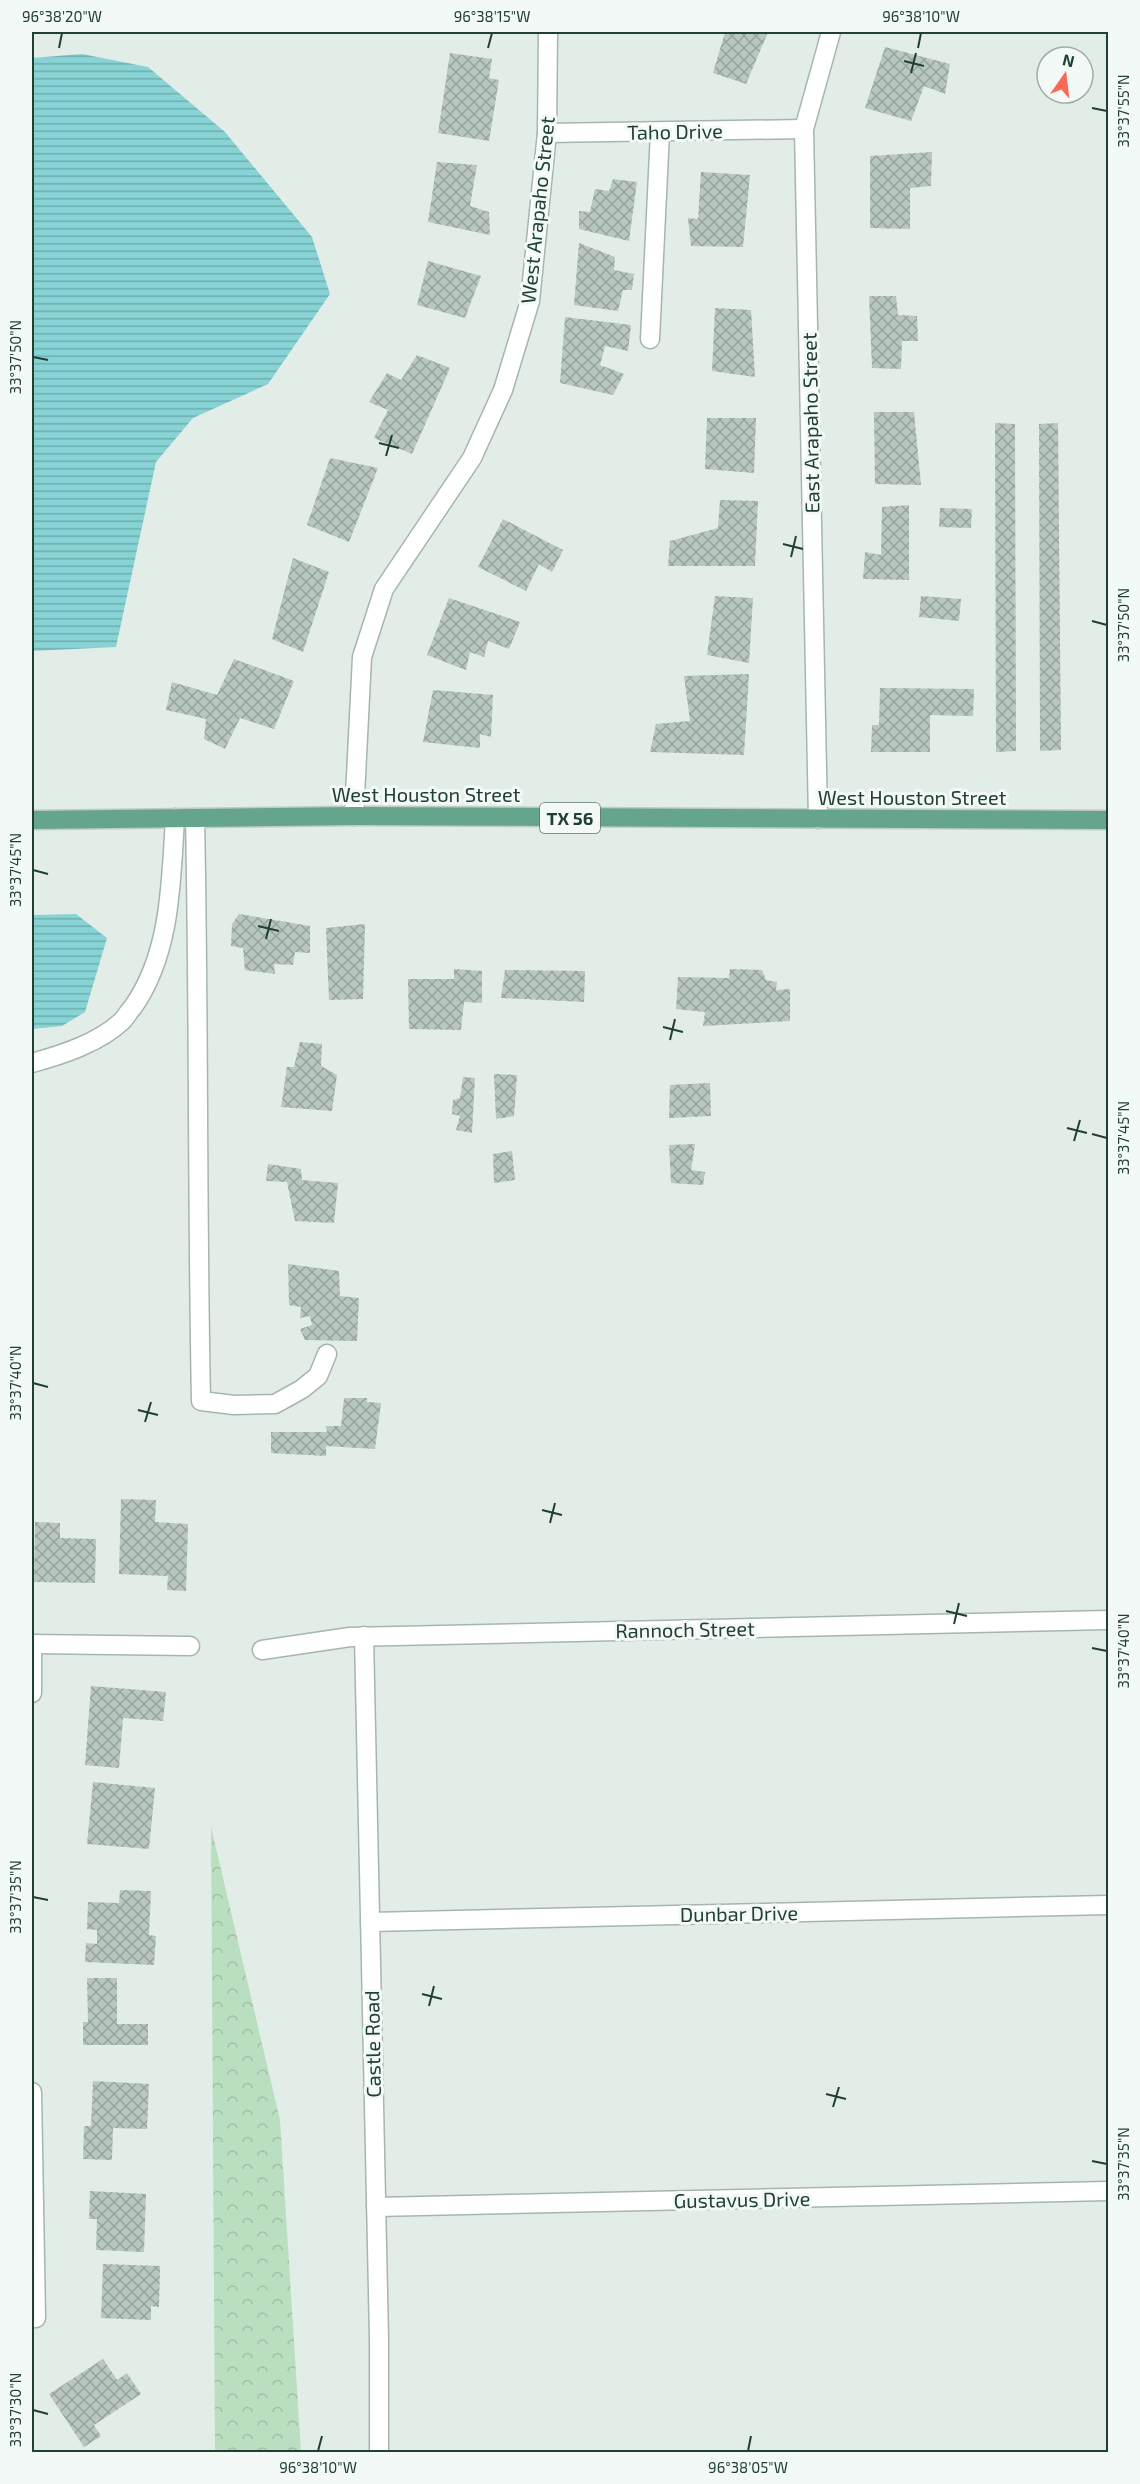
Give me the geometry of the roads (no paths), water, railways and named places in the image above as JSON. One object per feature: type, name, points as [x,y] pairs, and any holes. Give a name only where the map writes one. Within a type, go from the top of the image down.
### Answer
[{"type":"main road","name":"West Houston Street","points":[[32,820],[354,816],[1108,820]]},
{"type":"street","name":"West Arapaho Street","points":[[354,816],[362,657],[384,589],[472,458],[503,390],[530,301],[547,133],[548,32]]},
{"type":"street","name":"East Arapaho Street","points":[[818,819],[804,129],[831,32]]},
{"type":"street","name":"Taho Drive","points":[[547,133],[804,129]]},
{"type":"street","points":[[650,339],[660,132]]},
{"type":"street","points":[[32,1063],[80,1048],[122,1021],[147,987],[161,949],[172,875],[176,818]]},
{"type":"street","points":[[195,818],[199,1040],[197,1236],[201,1401],[234,1405],[275,1404],[302,1389],[318,1376],[327,1354]]},
{"type":"street","name":"Rannoch Street","points":[[262,1650],[363,1636],[1108,1620]]},
{"type":"street","name":"Castle Road","points":[[363,1636],[376,2207],[379,2452]]},
{"type":"street","points":[[32,1693],[32,1644],[190,1647]]},
{"type":"street","name":"Dunbar Drive","points":[[370,1922],[1108,1905]]},
{"type":"street","points":[[32,2092],[34,2318]]},
{"type":"street","name":"Gustavus Drive","points":[[376,2207],[1108,2192]]},
{"type":"water","points":[[82,54],[148,67],[225,132],[312,237],[330,294],[268,384],[193,418],[156,462],[116,647],[32,651],[32,58]]},
{"type":"water","points":[[76,914],[107,938],[85,1012],[62,1026],[32,1029],[32,915]]}]
